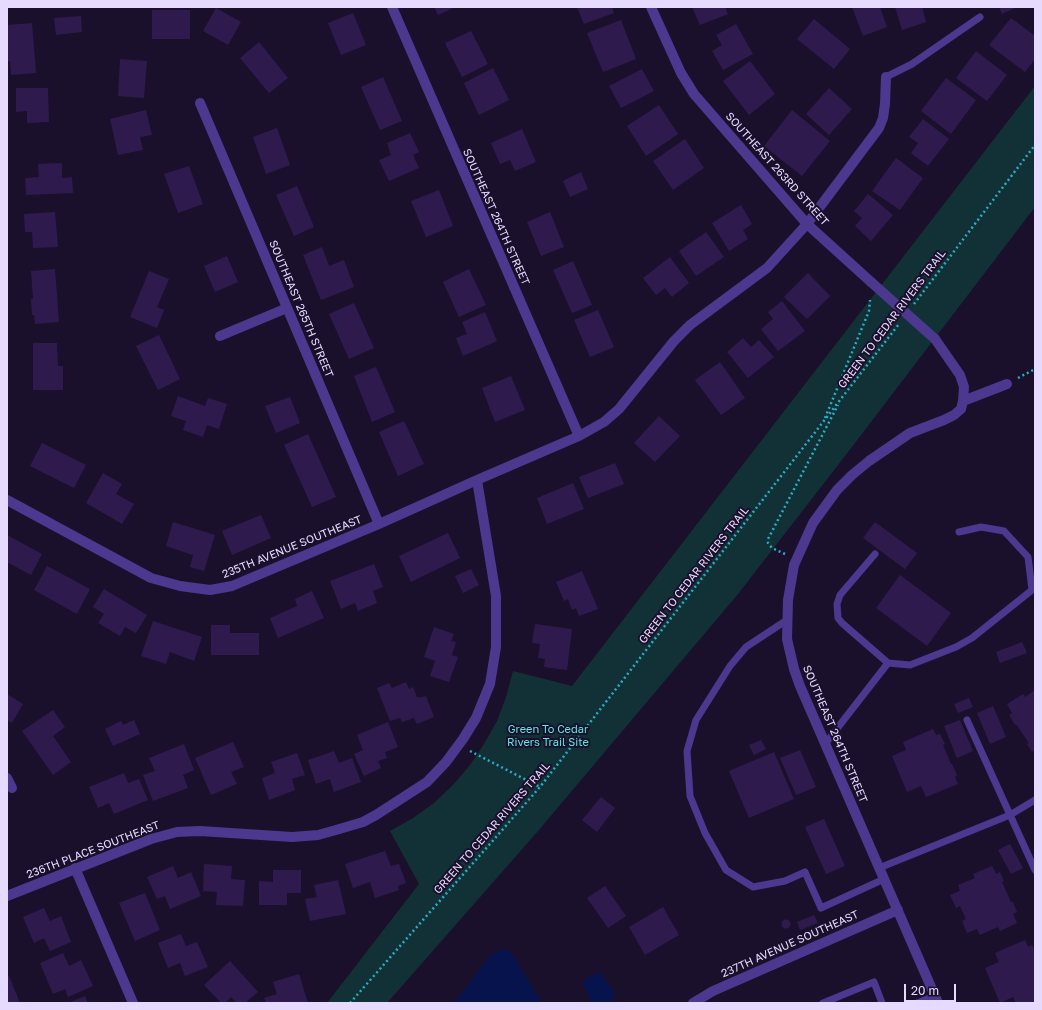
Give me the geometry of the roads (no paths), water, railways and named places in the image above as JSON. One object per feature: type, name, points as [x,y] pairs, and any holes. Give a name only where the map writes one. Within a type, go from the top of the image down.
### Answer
[{"type":"street","name":"SOUTHEAST 264TH STREET","points":[[392,7],[579,436]]},
{"type":"street","name":"SOUTHEAST 263RD STREET","points":[[652,7],[681,73],[694,94],[807,224],[935,340],[960,375],[964,387],[963,401]]},
{"type":"street","points":[[807,224],[879,128],[883,118],[885,104],[886,77]]},
{"type":"street","name":"SOUTHEAST 265TH STREET","points":[[200,103],[379,524]]},
{"type":"street","name":"235TH AVENUE SOUTHEAST","points":[[7,500],[151,578],[180,586],[210,590],[232,586],[379,524],[579,436],[604,422],[619,410],[674,341],[690,325],[767,268],[807,224]]},
{"type":"street","points":[[220,336],[287,308]]},
{"type":"street","points":[[963,401],[1007,384]]},
{"type":"street","name":"SOUTHEAST 264TH STREET","points":[[937,999],[804,696],[794,669],[787,639],[787,620],[788,600],[794,565],[813,523],[837,490],[869,461],[910,433],[954,415],[961,409],[963,401]]},
{"type":"street","name":"236TH PLACE SOUTHEAST","points":[[7,896],[151,839],[177,832],[200,831],[292,837],[318,835],[363,822],[427,782],[446,762],[459,745],[476,718],[490,684],[496,647],[496,596],[477,480]]},
{"type":"street","points":[[7,778],[12,788]]},
{"type":"street","points":[[75,868],[133,1003]]},
{"type":"street","name":"237TH AVENUE SOUTHEAST","points":[[693,1003],[713,991],[898,910]]},
{"type":"lane","points":[[886,77],[912,64],[980,17]]},
{"type":"lane","points":[[875,554],[840,595],[836,604],[838,618],[888,663],[910,665],[956,647],[972,638],[1032,590],[1028,557],[1004,531],[981,527],[959,532]]},
{"type":"lane","points":[[787,620],[746,647],[730,666],[696,720],[687,751],[690,796],[705,833],[726,870],[753,887],[785,881],[805,872],[821,908],[884,879]]},
{"type":"lane","points":[[825,744],[888,663]]},
{"type":"lane","points":[[967,720],[1035,870]]},
{"type":"lane","points":[[879,868],[1010,815],[1035,800]]},
{"type":"lane","points":[[823,1003],[874,982],[882,1003]]},
{"type":"lane","points":[[917,1003],[937,999]]},
{"type":"park label","name":"Green To Cedar Rivers Trail Site","points":[[548,736]]}]
